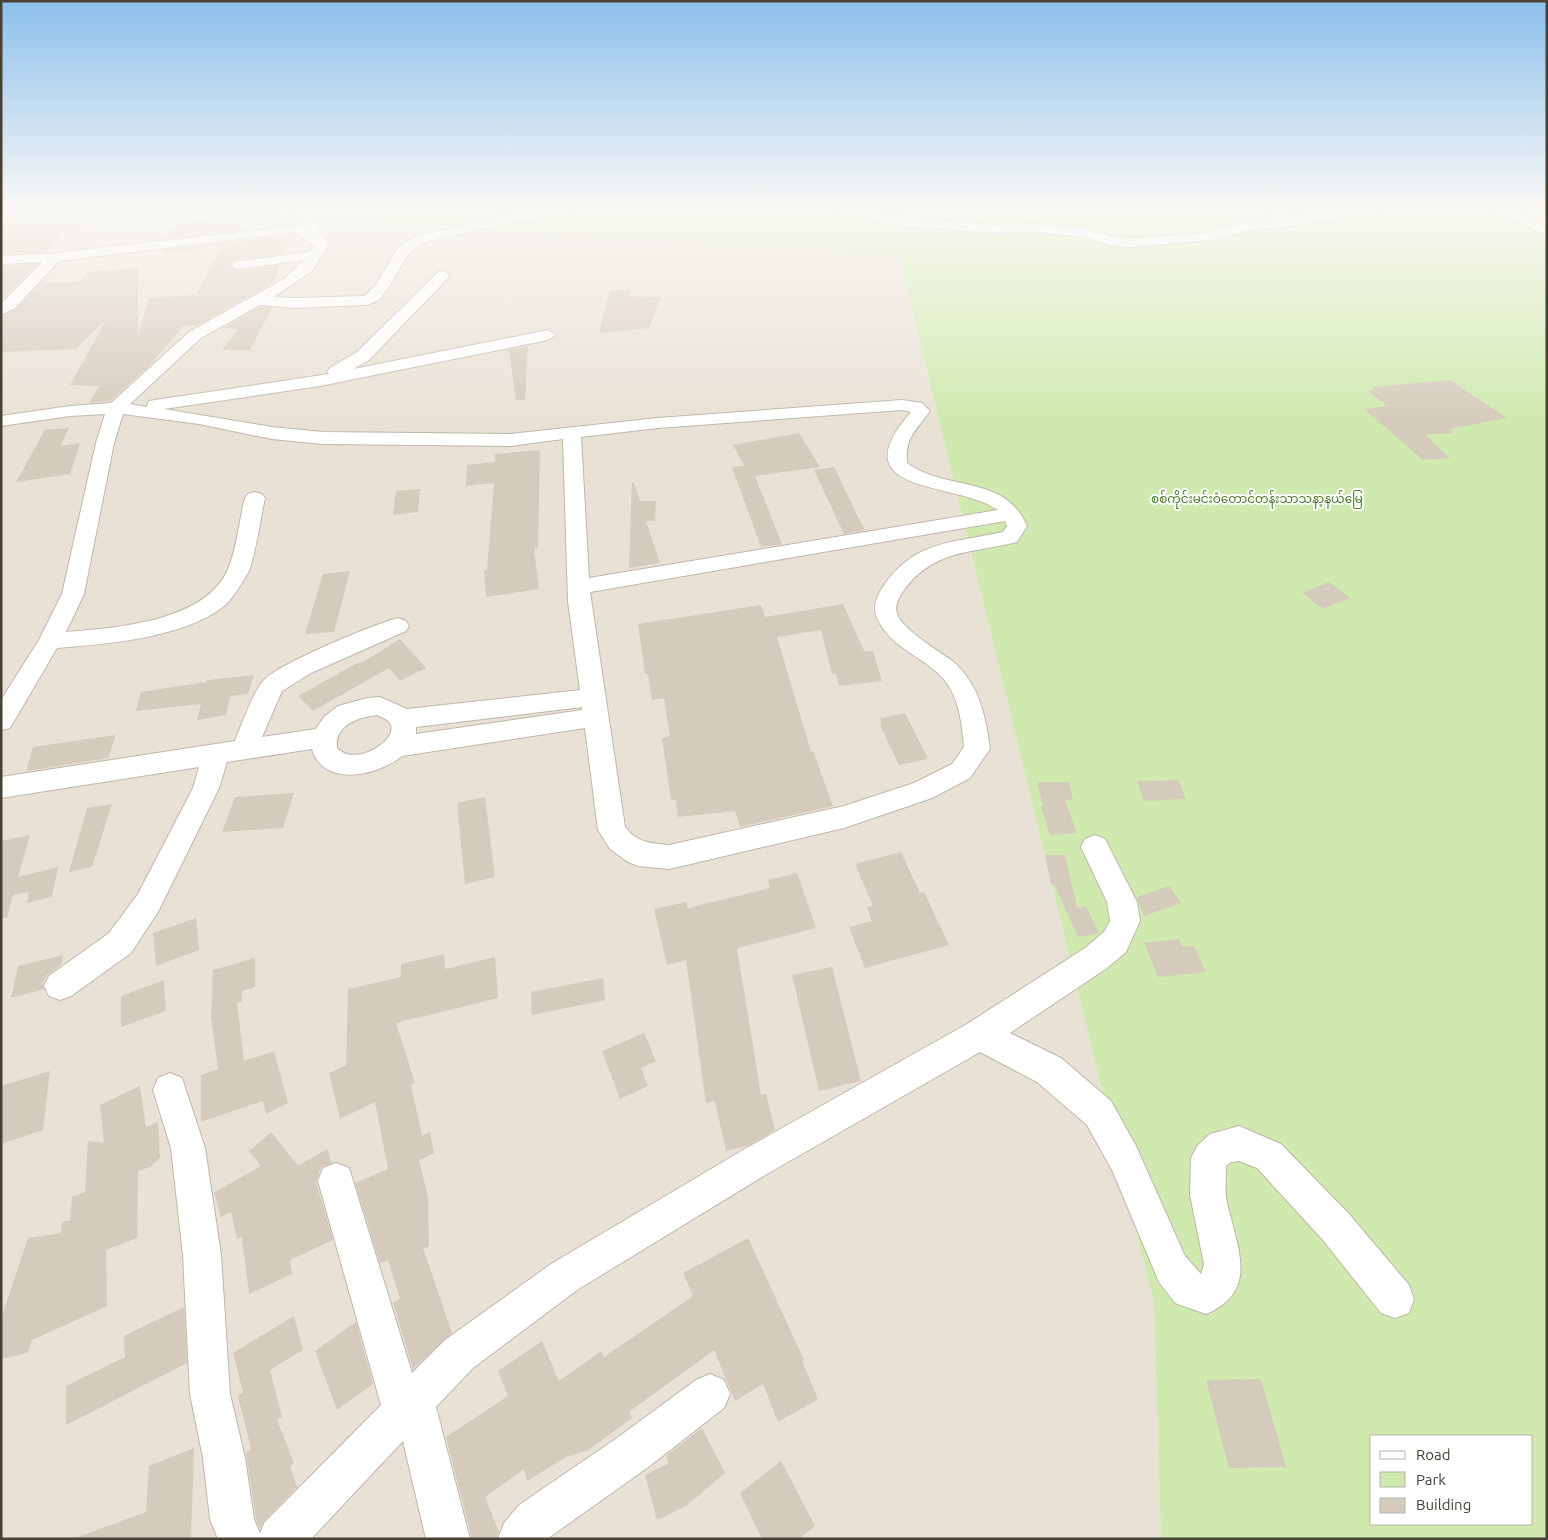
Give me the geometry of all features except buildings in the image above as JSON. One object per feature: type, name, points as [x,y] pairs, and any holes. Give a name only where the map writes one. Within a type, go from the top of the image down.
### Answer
[{"type":"street","points":[[1,310],[10,305],[34,280]]},
{"type":"street","points":[[1,721],[50,641],[73,594],[104,443],[122,409],[195,335],[292,280]]},
{"type":"street","points":[[258,300],[295,303],[367,300],[373,298],[385,280]]},
{"type":"street","points":[[320,381],[363,356],[439,280]]},
{"type":"street","points":[[1,421],[70,411],[122,409],[320,381],[548,335]]},
{"type":"street","points":[[122,409],[199,419],[272,433],[331,439],[510,440],[572,432],[902,405],[916,407],[921,411],[898,438],[896,446],[898,465],[914,477],[987,496],[1004,505],[1012,514],[1017,526],[1010,537],[933,553],[915,563],[902,576],[887,597],[884,612],[892,625],[954,676],[964,692],[973,715],[976,749],[961,771],[923,791],[844,817],[669,857],[638,854],[620,841],[612,830],[579,587],[572,432]]},
{"type":"street","points":[[50,641],[110,636],[147,629],[184,617],[216,601],[238,571],[255,498]]},
{"type":"street","points":[[579,587],[1012,514]]},
{"type":"street","points":[[245,750],[257,716],[273,685],[303,667],[398,626]]},
{"type":"street","points":[[380,706],[394,711],[403,720],[405,733],[397,747],[383,758],[364,764],[346,766],[332,760],[324,750],[324,737],[332,724],[346,714],[363,708],[380,706]]},
{"type":"street","points":[[403,720],[594,707]]},
{"type":"street","points":[[397,747],[594,707]]},
{"type":"street","points":[[1,788],[324,737]]},
{"type":"street","points":[[60,986],[120,943],[148,903],[206,788],[216,754]]},
{"type":"street","points":[[280,1539],[459,1354],[564,1277],[755,1162],[978,1035],[1096,958],[1114,942],[1125,921],[1122,902],[1095,846]]},
{"type":"street","points":[[978,1035],[1015,1051],[1049,1070],[1099,1113],[1124,1158],[1172,1269],[1190,1289],[1206,1295],[1220,1283],[1223,1264],[1208,1195],[1209,1158],[1222,1146],[1239,1143],[1269,1156],[1336,1227],[1395,1299]]},
{"type":"street","points":[[170,1090],[188,1148],[202,1255],[204,1319],[210,1394],[224,1458],[232,1519],[240,1539]]},
{"type":"street","points":[[336,1182],[409,1405],[448,1539]]},
{"type":"street","points":[[520,1539],[534,1520],[632,1453],[710,1394]]},
{"type":"shaded area","points":[[1,280],[905,280],[1154,1304],[1161,1539],[1,1539]]},
{"type":"green space","name":"စစ်ကိုင်းမင်းဝံတောင်တန်းသာသနာ့နယ်မြေ","points":[[905,280],[1547,280],[1547,1539],[1161,1539],[1154,1304]]}]
